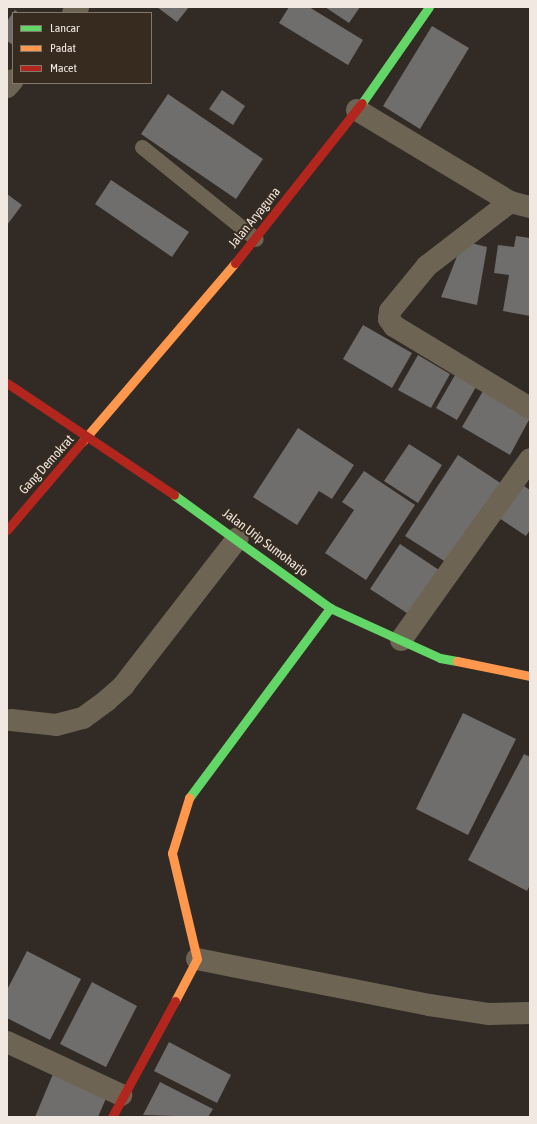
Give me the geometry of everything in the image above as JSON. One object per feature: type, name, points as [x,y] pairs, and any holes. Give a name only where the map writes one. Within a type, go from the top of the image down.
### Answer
[{"type":"street","name":"Jalan Aryaguna","points":[[90,436],[256,239],[358,110],[429,7]]},
{"type":"street","points":[[358,110],[520,205],[427,266],[390,311],[389,319],[394,326],[530,408]]},
{"type":"street","name":"Jalan Urip Sumoharjo","points":[[7,383],[90,436],[238,538],[330,608],[440,658],[530,676]]},
{"type":"street","name":"Gang Demokrat","points":[[7,530],[90,436]]},
{"type":"street","points":[[401,640],[530,459]]},
{"type":"street","points":[[11,720],[56,725],[83,718],[106,702],[123,686],[238,538]]},
{"type":"street","points":[[112,1117],[121,1095],[197,959],[172,853],[185,804],[330,608]]},
{"type":"street","points":[[197,959],[429,1005],[489,1014],[530,1013]]},
{"type":"street","points":[[7,1042],[121,1095]]},
{"type":"lane","points":[[142,147],[256,239]]},
{"type":"building","points":[[157,7],[189,7],[177,22]]},
{"type":"building","points":[[289,7],[309,7],[363,40],[348,65],[279,23]]},
{"type":"building","points":[[325,7],[360,7],[349,23]]},
{"type":"building","points":[[12,14],[12,44],[7,41],[7,21]]},
{"type":"building","points":[[432,26],[469,48],[420,129],[383,106]]},
{"type":"building","points":[[222,90],[245,106],[233,125],[209,109]]},
{"type":"building","points":[[168,94],[263,159],[236,199],[141,134]]},
{"type":"building","points":[[111,180],[189,232],[172,257],[95,204]]},
{"type":"building","points":[[7,194],[22,205],[7,225]]},
{"type":"building","points":[[516,236],[530,238],[530,316],[503,311],[509,275],[494,273],[498,245],[514,247]]},
{"type":"building","points":[[463,241],[487,247],[477,305],[441,297]]},
{"type":"building","points":[[363,325],[412,353],[392,388],[343,359]]},
{"type":"building","points":[[418,355],[450,374],[431,408],[398,390]]},
{"type":"building","points":[[455,375],[476,387],[457,420],[436,408]]},
{"type":"building","points":[[483,391],[530,418],[510,455],[462,427]]},
{"type":"building","points":[[298,428],[354,465],[332,499],[319,491],[297,525],[253,497]]},
{"type":"building","points":[[409,444],[442,465],[418,503],[384,481]]},
{"type":"building","points":[[458,455],[505,486],[452,566],[405,536]]},
{"type":"building","points":[[364,471],[415,505],[366,580],[325,553],[354,510],[342,502]]},
{"type":"building","points":[[518,482],[530,490],[530,530],[526,536],[496,516]]},
{"type":"building","points":[[400,544],[442,572],[413,617],[370,589]]},
{"type":"building","points":[[463,713],[516,739],[468,835],[416,809]]},
{"type":"building","points":[[524,754],[530,757],[530,885],[527,891],[468,860]]},
{"type":"building","points":[[27,951],[81,979],[50,1040],[7,1018],[7,990]]},
{"type":"building","points":[[92,982],[137,1006],[106,1067],[60,1044]]},
{"type":"building","points":[[169,1042],[231,1075],[217,1103],[154,1071]]},
{"type":"building","points":[[53,1074],[107,1096],[98,1117],[35,1117]]},
{"type":"building","points":[[160,1082],[213,1109],[208,1117],[143,1115]]},
{"type":"traffic: fast","points":[[362,103],[429,7]]},
{"type":"traffic: fast","points":[[174,495],[330,608],[440,658],[457,661]]},
{"type":"traffic: fast","points":[[189,798],[330,608]]},
{"type":"traffic: slow","points":[[82,442],[235,263]]},
{"type":"traffic: slow","points":[[457,661],[530,676]]},
{"type":"traffic: slow","points":[[175,1001],[197,959],[172,853],[189,798]]},
{"type":"traffic: jam","points":[[235,263],[362,103]]},
{"type":"traffic: jam","points":[[7,383],[174,495]]},
{"type":"traffic: jam","points":[[7,530],[82,442]]},
{"type":"traffic: jam","points":[[112,1117],[175,1001]]}]
